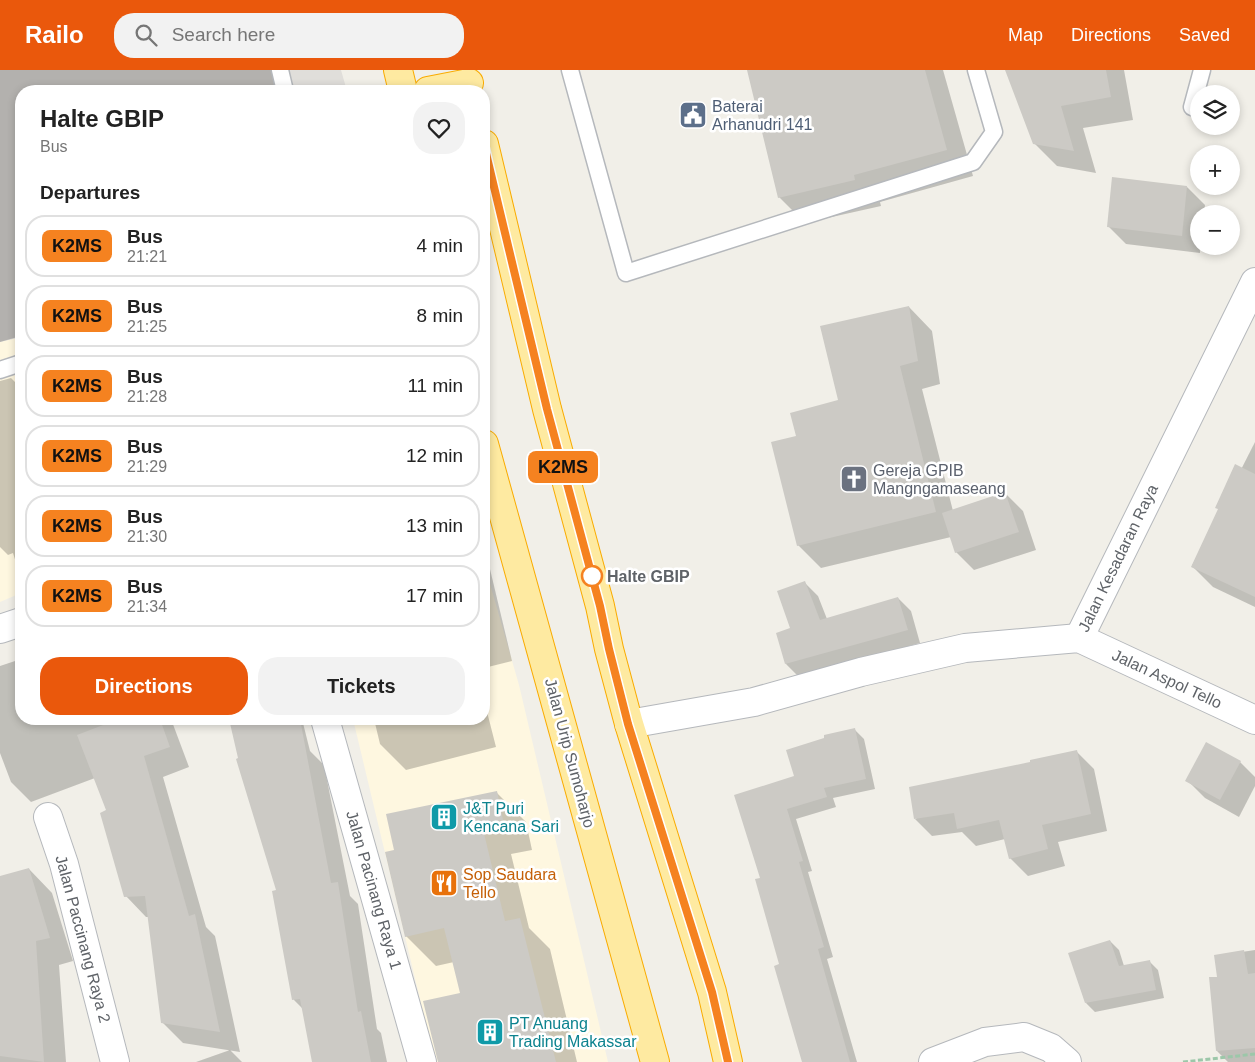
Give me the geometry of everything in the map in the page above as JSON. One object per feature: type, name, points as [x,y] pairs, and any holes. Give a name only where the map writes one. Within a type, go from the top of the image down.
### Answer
[{"type":"highway","points":[[398,70],[402,85]]},
{"type":"highway","points":[[453,85],[469,81]]},
{"type":"highway","points":[[490,169],[545,400],[600,606],[628,724],[712,992],[728,1062]]},
{"type":"highway","name":"Jalan Urip Sumoharjo","points":[[490,472],[543,653],[655,1062]]},
{"type":"street","name":"Jalan Kesadaran Raya","points":[[628,724],[754,702],[861,672],[965,648],[1079,638],[1255,282]]},
{"type":"street","points":[[0,630],[15,624]]},
{"type":"street","name":"Jalan Aspol Tello","points":[[1079,638],[1255,720]]},
{"type":"street","name":"Jalan Pacinang Raya 1","points":[[327,725],[422,1062]]},
{"type":"street","name":"Jalan Paccinang Raya 2","points":[[48,818],[64,864],[115,1062]]},
{"type":"street","points":[[933,1062],[985,1042],[1024,1037],[1051,1048],[1067,1062]]},
{"type":"lane","points":[[280,70],[284,85]]},
{"type":"lane","points":[[570,70],[626,273],[973,162],[994,132],[976,70]]},
{"type":"lane","points":[[1198,85],[1202,70]]},
{"type":"lane","points":[[0,370],[15,365]]},
{"type":"path","points":[[1183,1062],[1255,1054]]},
{"type":"shaded area","points":[[0,70],[341,70],[345,85],[15,85],[15,338],[0,342]]},
{"type":"shaded area","points":[[15,338],[15,596],[0,602],[0,342]]},
{"type":"shaded area","points":[[490,584],[519,685],[608,1062],[435,1062],[354,725],[490,725]]},
{"type":"building","points":[[747,70],[925,70],[947,150],[854,175],[855,180],[778,198]]},
{"type":"building","points":[[1005,70],[1106,70],[1111,97],[1061,106],[1074,151],[1033,144]]},
{"type":"building","points":[[1112,177],[1187,186],[1182,236],[1107,227]]},
{"type":"building","name":"Gereja GPIB Mangngamaseang","points":[[909,306],[918,361],[900,366],[936,512],[797,546],[771,442],[796,436],[790,413],[838,400],[820,326]]},
{"type":"building","points":[[1235,464],[1255,474],[1255,597],[1191,567],[1218,509],[1215,508]]},
{"type":"building","points":[[1005,492],[1019,532],[955,553],[942,513]]},
{"type":"building","points":[[805,581],[820,620],[898,597],[908,630],[785,664],[776,633],[790,628],[777,591]]},
{"type":"building","points":[[103,725],[162,725],[170,747],[144,756],[189,916],[195,914],[220,1032],[161,1023],[145,896],[124,897],[100,813],[106,810],[77,735]]},
{"type":"building","points":[[230,725],[301,725],[331,883],[338,882],[358,1012],[361,1011],[371,1062],[312,1062],[300,999],[292,1000],[272,891],[276,890],[236,759],[238,758]]},
{"type":"building","points":[[855,728],[866,779],[824,788],[827,797],[787,809],[803,861],[799,862],[824,947],[818,949],[850,1062],[802,1062],[774,966],[779,964],[755,879],[760,878],[734,795],[794,776],[786,750],[824,738],[824,735]]},
{"type":"building","points":[[1206,742],[1241,761],[1220,800],[1185,781]]},
{"type":"building","points":[[1077,750],[1091,814],[1042,825],[1048,849],[1009,859],[999,820],[957,829],[954,813],[914,819],[909,787],[1030,762],[1030,760]]},
{"type":"building","points":[[497,791],[503,820],[482,825],[505,921],[520,918],[556,1062],[438,1062],[423,1001],[460,993],[444,928],[405,937],[385,852],[394,850],[386,814]]},
{"type":"building","points":[[29,868],[50,938],[36,941],[44,1062],[0,1056],[0,876]]},
{"type":"building","points":[[1110,940],[1119,966],[1150,960],[1156,990],[1085,1003],[1068,953]]},
{"type":"building","points":[[1244,950],[1248,974],[1255,973],[1255,1048],[1216,1051],[1209,977],[1217,977],[1214,955]]},
{"type":"bus line","name":"K2MS","points":[[490,170],[547,409],[600,606],[628,724],[712,992],[728,1062]]},
{"type":"place","name":"Baterai Arhanudri 141","points":[[693,115]]},
{"type":"place","name":"Gereja GPIB Mangngamaseang","points":[[854,479]]},
{"type":"place","name":"Halte GBIP","points":[[592,576]]},
{"type":"place","name":"J&T Puri Kencana Sari","points":[[444,817]]},
{"type":"place","name":"Sop Saudara Tello","points":[[444,883]]},
{"type":"place","name":"PT Anuang Trading Makassar","points":[[490,1032]]}]
